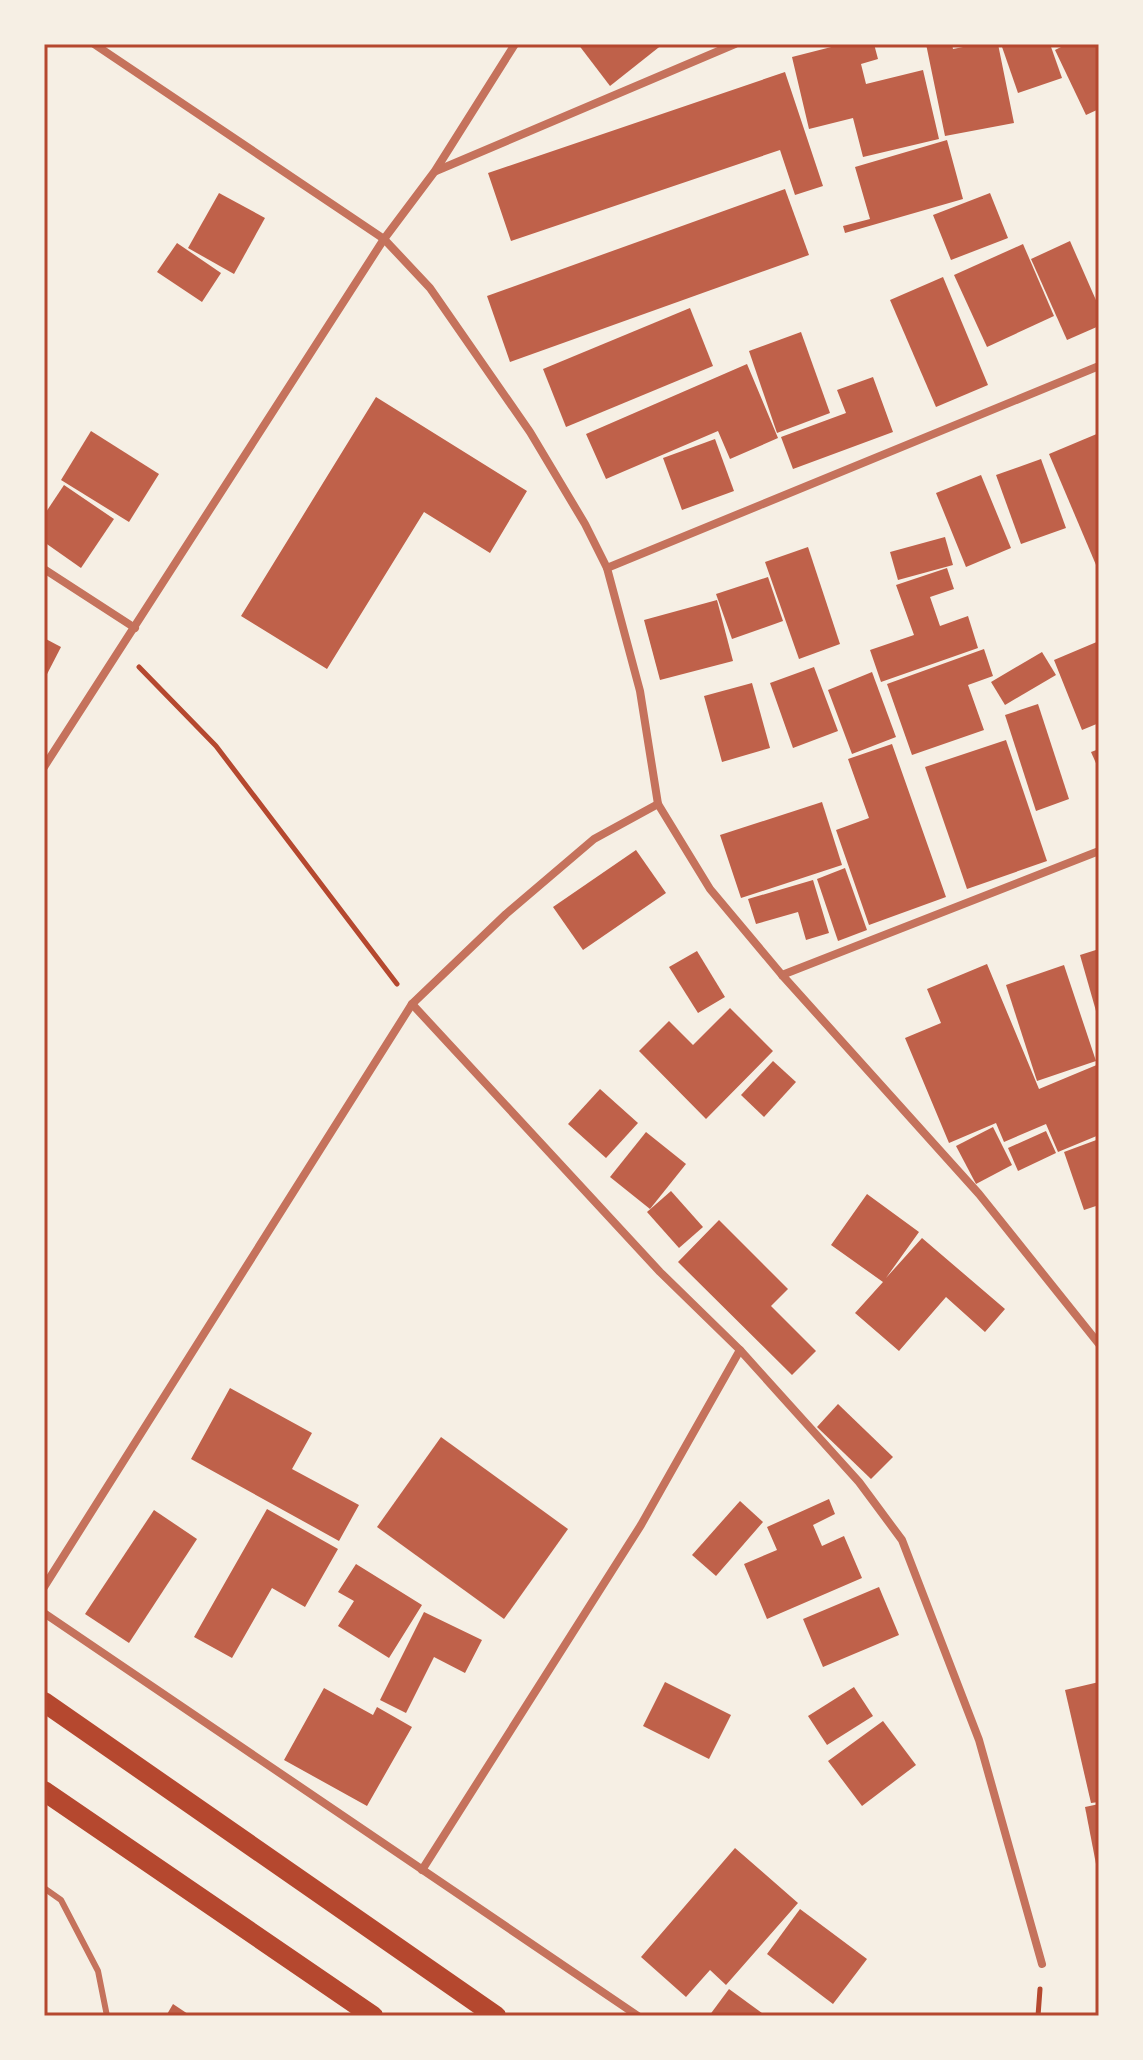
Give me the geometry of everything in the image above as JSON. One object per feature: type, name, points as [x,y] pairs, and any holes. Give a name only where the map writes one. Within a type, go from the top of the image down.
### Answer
[{"type":"main road","points":[[44,1702],[496,2016]]},
{"type":"main road","points":[[44,1791],[373,2016]]},
{"type":"street","points":[[94,44],[384,239],[430,288],[530,432],[585,524],[607,568],[640,691],[658,804],[710,889],[782,975],[979,1194],[1099,1344]]},
{"type":"street","points":[[44,767],[384,239],[435,171],[515,44]]},
{"type":"street","points":[[435,171],[735,44]]},
{"type":"street","points":[[607,568],[1099,366]]},
{"type":"street","points":[[44,569],[135,628]]},
{"type":"street","points":[[44,1587],[412,1004],[506,914],[594,839],[658,804]]},
{"type":"street","points":[[782,975],[1099,851]]},
{"type":"street","points":[[412,1004],[660,1272],[740,1350],[859,1482],[902,1540],[979,1740],[1042,1964]]},
{"type":"street","points":[[422,1870],[641,1525],[740,1350]]},
{"type":"street","points":[[44,1613],[638,2016]]},
{"type":"lane","points":[[44,1888],[61,1900],[98,1971],[107,2016]]},
{"type":"path","points":[[121,649],[216,746],[412,1004]]},
{"type":"building","points":[[578,44],[663,44],[610,86]]},
{"type":"building","points":[[843,44],[874,44],[878,59],[861,64],[866,84],[923,70],[939,139],[863,157],[853,118],[809,129],[792,57]]},
{"type":"building","points":[[926,44],[952,44],[953,49],[998,44],[1014,123],[945,136]]},
{"type":"building","points":[[1001,44],[1050,44],[1062,78],[1018,93]]},
{"type":"building","points":[[1067,44],[1099,44],[1099,109],[1086,115],[1055,50]]},
{"type":"building","points":[[785,72],[823,186],[795,195],[780,150],[511,241],[488,173]]},
{"type":"building","points":[[947,140],[963,199],[845,233],[843,226],[870,219],[855,167]]},
{"type":"building","points":[[785,189],[809,255],[510,362],[487,296]]},
{"type":"building","points":[[219,193],[265,218],[234,274],[188,248]]},
{"type":"building","points":[[990,193],[1008,238],[951,260],[933,215]]},
{"type":"building","points":[[1070,241],[1099,307],[1099,326],[1067,340],[1031,259]]},
{"type":"building","points":[[177,243],[221,273],[202,302],[157,272]]},
{"type":"building","points":[[1023,244],[1054,316],[987,347],[954,275]]},
{"type":"building","points":[[943,277],[988,385],[936,407],[890,300]]},
{"type":"building","points":[[690,308],[713,366],[566,427],[543,369]]},
{"type":"building","points":[[801,332],[830,413],[777,433],[749,351]]},
{"type":"building","points":[[747,364],[778,438],[730,459],[718,431],[606,479],[586,434]]},
{"type":"building","points":[[873,377],[893,432],[793,469],[781,437],[846,413],[837,390]]},
{"type":"building","points":[[376,397],[527,491],[490,553],[424,512],[327,669],[241,616]]},
{"type":"building","points":[[91,431],[159,474],[129,522],[61,480]]},
{"type":"building","points":[[1099,433],[1099,572],[1049,454]]},
{"type":"building","points":[[715,439],[734,491],[682,510],[663,458]]},
{"type":"building","points":[[1041,459],[1066,528],[1021,544],[996,475]]},
{"type":"building","points":[[981,475],[1011,548],[966,567],[936,493]]},
{"type":"building","points":[[64,485],[114,519],[81,568],[44,542],[44,515]]},
{"type":"building","points":[[945,537],[953,565],[898,580],[890,552]]},
{"type":"building","points":[[808,547],[840,644],[799,659],[765,562]]},
{"type":"building","points":[[947,568],[954,589],[930,597],[940,626],[968,616],[978,648],[881,682],[870,650],[914,635],[896,585]]},
{"type":"building","points":[[768,577],[783,621],[732,639],[716,594]]},
{"type":"building","points":[[717,600],[733,661],[660,680],[644,620]]},
{"type":"building","points":[[44,638],[61,647],[44,680]]},
{"type":"building","points":[[1099,641],[1099,723],[1082,730],[1054,660]]},
{"type":"building","points":[[984,649],[993,676],[968,685],[984,730],[912,755],[887,684]]},
{"type":"building","points":[[1042,652],[1056,675],[1005,705],[991,682]]},
{"type":"building","points":[[814,667],[838,731],[793,748],[770,683]]},
{"type":"building","points":[[872,672],[896,737],[852,754],[828,690]]},
{"type":"building","points":[[752,683],[770,748],[722,762],[704,696]]},
{"type":"building","points":[[1038,704],[1069,799],[1036,811],[1005,715]]},
{"type":"building","points":[[1006,740],[1047,861],[967,889],[925,767]]},
{"type":"building","points":[[892,744],[946,897],[869,925],[836,830],[869,818],[848,759]]},
{"type":"building","points":[[1099,749],[1099,770],[1091,752]]},
{"type":"building","points":[[822,802],[842,865],[741,898],[720,835]]},
{"type":"building","points":[[636,850],[666,893],[583,950],[553,907]]},
{"type":"building","points":[[845,868],[867,930],[838,941],[817,879]]},
{"type":"building","points":[[813,880],[829,933],[806,940],[798,912],[756,924],[748,899]]},
{"type":"building","points":[[1099,949],[1099,1018],[1098,1018],[1080,955]]},
{"type":"building","points":[[697,951],[725,997],[698,1013],[669,967]]},
{"type":"building","points":[[987,964],[1039,1089],[1099,1064],[1099,1135],[1058,1152],[1046,1124],[1004,1142],[996,1123],[949,1143],[905,1038],[941,1023],[927,989]]},
{"type":"building","points":[[1064,965],[1096,1061],[1037,1081],[1006,985]]},
{"type":"building","points":[[730,1008],[773,1051],[706,1119],[639,1051],[669,1021],[693,1045]]},
{"type":"building","points":[[773,1061],[796,1082],[764,1117],[741,1095]]},
{"type":"building","points":[[600,1089],[638,1123],[606,1158],[568,1124]]},
{"type":"building","points":[[993,1127],[1012,1165],[976,1184],[956,1146]]},
{"type":"building","points":[[1046,1131],[1056,1153],[1018,1171],[1008,1148]]},
{"type":"building","points":[[646,1132],[686,1164],[650,1209],[610,1177]]},
{"type":"building","points":[[1099,1139],[1099,1205],[1084,1210],[1064,1152]]},
{"type":"building","points":[[671,1191],[703,1227],[679,1248],[647,1212]]},
{"type":"building","points":[[867,1194],[919,1232],[886,1278],[922,1238],[1005,1309],[985,1332],[946,1297],[899,1351],[855,1313],[883,1282],[831,1245]]},
{"type":"building","points":[[719,1220],[788,1289],[771,1306],[816,1351],[792,1375],[678,1262]]},
{"type":"building","points":[[230,1388],[312,1433],[292,1469],[359,1505],[339,1541],[191,1459]]},
{"type":"building","points":[[838,1404],[893,1457],[871,1479],[817,1427]]},
{"type":"building","points":[[441,1437],[568,1529],[504,1619],[377,1527]]},
{"type":"building","points":[[829,1499],[835,1514],[813,1525],[822,1546],[844,1536],[862,1578],[767,1619],[744,1564],[777,1550],[767,1527]]},
{"type":"building","points":[[740,1501],[763,1522],[716,1576],[692,1555]]},
{"type":"building","points":[[267,1509],[338,1549],[305,1607],[272,1588],[232,1658],[194,1637]]},
{"type":"building","points":[[154,1510],[197,1539],[129,1643],[85,1614]]},
{"type":"building","points":[[356,1564],[422,1605],[389,1658],[338,1626],[354,1601],[338,1592]]},
{"type":"building","points":[[879,1587],[899,1635],[823,1667],[803,1619]]},
{"type":"building","points":[[424,1612],[482,1640],[465,1673],[434,1657],[406,1713],[380,1700]]},
{"type":"building","points":[[665,1682],[731,1715],[709,1759],[643,1726]]},
{"type":"building","points":[[1099,1682],[1099,1802],[1091,1803],[1065,1690]]},
{"type":"building","points":[[854,1687],[873,1716],[827,1745],[808,1716]]},
{"type":"building","points":[[324,1688],[373,1715],[377,1707],[412,1727],[367,1806],[284,1760]]},
{"type":"building","points":[[883,1721],[916,1765],[862,1806],[828,1761]]},
{"type":"building","points":[[1099,1804],[1099,1863],[1096,1864],[1085,1807]]},
{"type":"building","points":[[735,1848],[798,1903],[726,1985],[710,1970],[686,1997],[641,1957]]},
{"type":"building","points":[[800,1909],[867,1959],[833,2004],[767,1954]]},
{"type":"building","points":[[729,1989],[766,2016],[709,2016]]},
{"type":"building","points":[[173,2004],[191,2016],[166,2016]]}]
